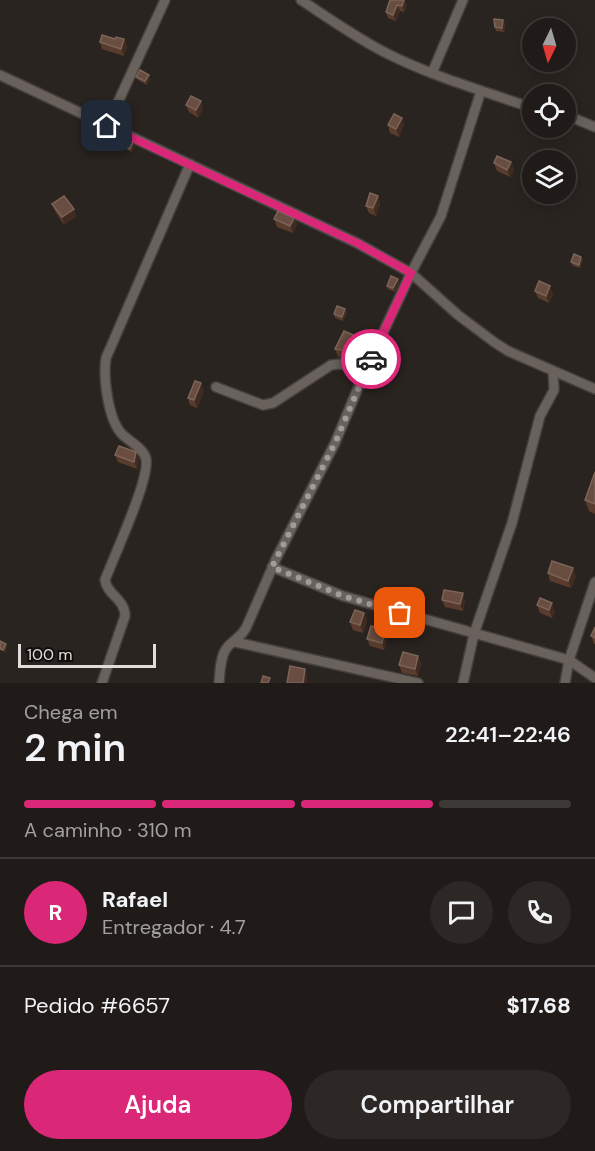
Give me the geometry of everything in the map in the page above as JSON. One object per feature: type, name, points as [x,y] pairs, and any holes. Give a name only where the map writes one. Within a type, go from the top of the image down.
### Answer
[{"type":"street","points":[[107,126],[165,0]]},
{"type":"street","points":[[301,0],[395,58],[522,105]]},
{"type":"street","points":[[432,73],[464,0]]},
{"type":"street","points":[[0,75],[357,243],[411,273],[458,315],[508,351],[595,389]]},
{"type":"street","points":[[219,683],[222,656],[246,628],[272,567],[335,443],[366,369],[411,273],[441,216],[481,91]]},
{"type":"street","points":[[576,120],[595,127]]},
{"type":"street","points":[[102,683],[125,609],[120,600],[106,587],[105,580],[143,484],[146,462],[143,452],[117,427],[106,390],[104,368],[142,271],[190,164]]},
{"type":"street","points":[[216,387],[263,405],[283,399],[332,364],[366,369]]},
{"type":"street","points":[[463,683],[474,634],[512,523],[540,416],[554,390],[553,371]]},
{"type":"street","points":[[272,567],[343,596],[569,660],[595,678]]},
{"type":"street","points":[[565,683],[569,660],[595,582]]},
{"type":"street","points":[[235,642],[418,683]]},
{"type":"building","points":[[390,0],[404,0],[402,6],[397,5],[393,15],[386,12]]},
{"type":"building","points":[[494,19],[503,20],[502,28],[495,27]]},
{"type":"building","points":[[102,35],[124,39],[121,49],[100,42]]},
{"type":"building","points":[[140,70],[149,75],[145,81],[136,77]]},
{"type":"building","points":[[191,96],[201,101],[196,110],[186,105]]},
{"type":"building","points":[[394,114],[402,118],[396,129],[388,125]]},
{"type":"building","points":[[127,139],[133,142],[130,149],[124,146]]},
{"type":"building","points":[[497,156],[511,162],[507,170],[494,163]]},
{"type":"building","points":[[370,193],[378,196],[373,208],[366,206]]},
{"type":"building","points":[[64,196],[74,209],[62,217],[52,204]]},
{"type":"building","points":[[278,211],[294,218],[290,226],[274,219]]},
{"type":"building","points":[[574,254],[581,257],[579,265],[571,262]]},
{"type":"building","points":[[391,276],[398,279],[393,288],[387,286]]},
{"type":"building","points":[[539,281],[550,286],[546,296],[535,291]]},
{"type":"building","points":[[337,306],[345,309],[342,317],[334,314]]},
{"type":"building","points":[[344,331],[358,337],[351,352],[335,349]]},
{"type":"building","points":[[195,381],[201,383],[194,400],[188,398]]},
{"type":"building","points":[[119,446],[136,452],[134,462],[115,455]]},
{"type":"building","points":[[595,472],[595,504],[585,500]]},
{"type":"building","points":[[552,561],[573,568],[568,581],[548,573]]},
{"type":"building","points":[[444,590],[463,593],[460,604],[442,600]]},
{"type":"building","points":[[540,598],[552,603],[549,610],[537,605]]},
{"type":"building","points":[[355,610],[364,613],[360,625],[350,622]]},
{"type":"building","points":[[371,626],[385,630],[382,643],[367,639]]},
{"type":"building","points":[[0,641],[6,644],[3,650],[0,649]]},
{"type":"building","points":[[403,652],[418,656],[415,669],[399,665]]},
{"type":"building","points":[[290,666],[305,669],[303,683],[287,683]]},
{"type":"building","points":[[263,676],[270,678],[268,683],[261,683]]},
{"type":"way so far","points":[[371,359],[335,443],[272,567],[343,596],[400,613]]},
{"type":"route","points":[[107,126],[357,243],[411,273],[371,359]]}]
